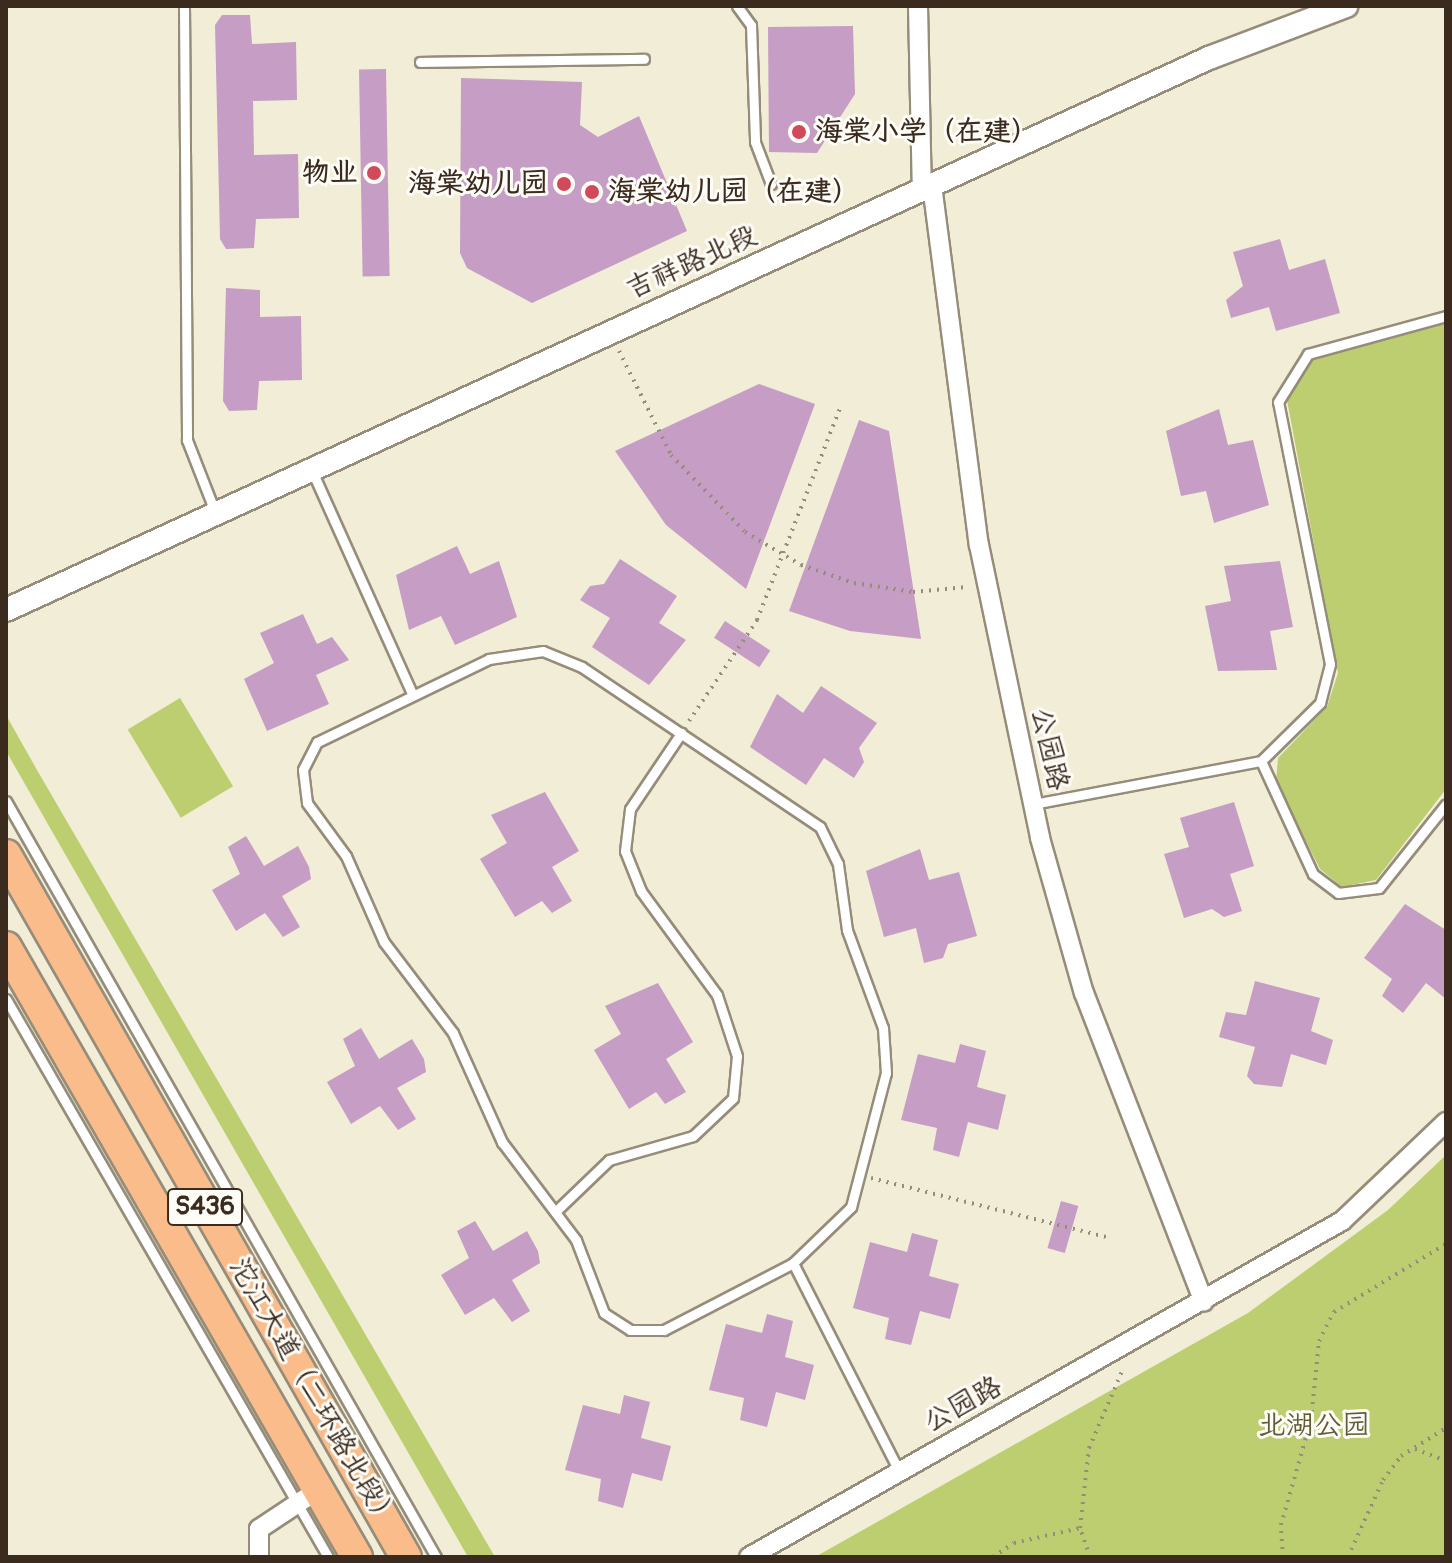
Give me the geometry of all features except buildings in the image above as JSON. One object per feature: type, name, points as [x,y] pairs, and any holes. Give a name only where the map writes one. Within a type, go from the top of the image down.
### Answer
[{"type":"highway","name":"沱江大道（二环路北段）","points":[[6,855],[406,1557]]},
{"type":"highway","name":"沱江大道（二环路北段）","points":[[6,947],[308,1496],[357,1557]]},
{"type":"street","name":"公园路","points":[[918,6],[927,188],[979,545],[1033,804],[1084,993],[1204,1302]]},
{"type":"street","name":"吉祥路北段","points":[[6,610],[152,540],[1209,58],[1346,6]]},
{"type":"street","name":"公园路","points":[[749,1557],[1143,1337],[1342,1221],[1446,1122]]},
{"type":"street","points":[[259,1557],[259,1529],[308,1496]]},
{"type":"lane","points":[[184,6],[187,440],[215,512]]},
{"type":"lane","points":[[737,6],[751,25],[755,149],[771,184]]},
{"type":"lane","points":[[420,62],[644,59]]},
{"type":"lane","points":[[1033,804],[1261,761],[1320,703],[1331,677],[1277,422],[1285,381],[1308,354],[1334,341],[1446,316]]},
{"type":"lane","points":[[311,468],[412,694]]},
{"type":"lane","points":[[543,651],[582,667],[804,813],[831,844],[847,930],[885,1050],[883,1095],[861,1176],[842,1222],[793,1263],[664,1330],[630,1330],[604,1313],[576,1240],[502,1142],[453,1033],[384,942],[346,856],[307,803],[303,770],[317,742],[412,694],[489,659],[543,651]]},
{"type":"lane","points":[[556,1211],[609,1160],[709,1127],[733,1098],[739,1076],[717,995],[641,891],[625,851],[630,809],[681,733]]},
{"type":"lane","points":[[1261,761],[1313,874],[1351,896],[1391,878],[1446,804]]},
{"type":"lane","points":[[6,801],[436,1557]]},
{"type":"lane","points":[[6,999],[308,1496],[328,1557]]},
{"type":"lane","points":[[793,1263],[900,1473]]},
{"type":"path","points":[[611,332],[641,406],[683,472],[728,519],[782,556],[894,591],[973,586]]},
{"type":"path","points":[[681,733],[757,620],[840,408]]},
{"type":"path","points":[[861,1176],[1110,1238]]},
{"type":"path","points":[[1283,1557],[1281,1525],[1329,1321],[1403,1264],[1446,1244]]},
{"type":"path","points":[[1090,1557],[1080,1528],[1089,1448],[1111,1388],[1143,1337]]},
{"type":"path","points":[[1348,1557],[1383,1480],[1414,1448],[1446,1428]]},
{"type":"path","points":[[1414,1448],[1446,1461]]},
{"type":"path","points":[[993,1557],[1014,1543],[1080,1528]]},
{"type":"green space","points":[[1446,323],[1446,789],[1376,880],[1342,887],[1320,869],[1276,782],[1278,758],[1327,707],[1338,673],[1287,400],[1313,359]]},
{"type":"green space","points":[[180,698],[233,786],[181,818],[128,729]]},
{"type":"green space","points":[[6,715],[495,1557],[468,1557],[6,751]]},
{"type":"green space","name":"北湖公园","points":[[1446,1155],[1446,1557],[815,1557],[1248,1313],[1388,1210]]},
{"type":"place","name":"海棠小学（在建）","points":[[799,132]]},
{"type":"place","name":"物业","points":[[374,173]]},
{"type":"place","name":"海棠幼儿园","points":[[564,184]]},
{"type":"place","name":"海棠幼儿园（在建）","points":[[592,192]]}]
